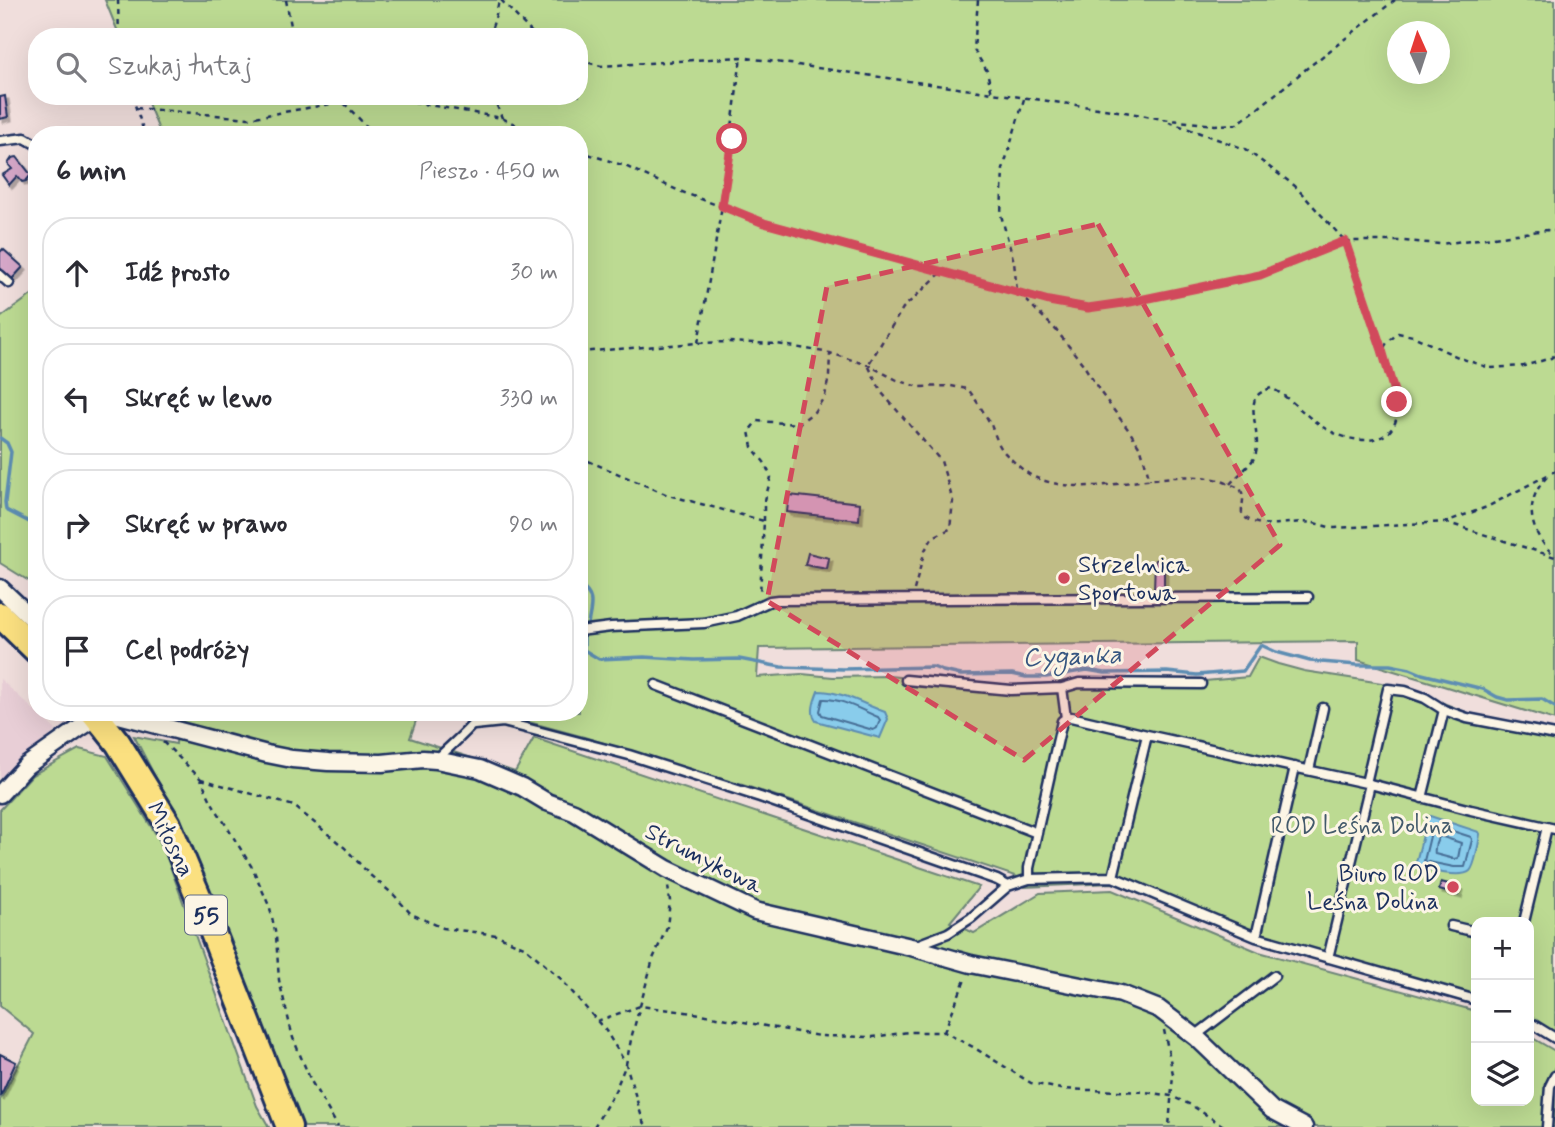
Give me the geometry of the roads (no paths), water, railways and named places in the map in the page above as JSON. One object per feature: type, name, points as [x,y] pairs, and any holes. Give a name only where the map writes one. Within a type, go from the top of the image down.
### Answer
[{"type":"main road","points":[[0,615],[28,642]]},
{"type":"main road","name":"Miłosna","points":[[100,721],[118,743],[168,824],[289,1127]]},
{"type":"street","points":[[0,588],[28,614]]},
{"type":"street","points":[[0,793],[26,766],[87,721]]},
{"type":"street","name":"Strumykowa","points":[[154,721],[292,759],[355,763],[423,759],[480,769],[522,787],[547,802],[574,812],[667,869],[754,911],[911,947],[971,964],[1121,994],[1160,1009],[1195,1036],[1272,1110],[1304,1127]]},
{"type":"lane","points":[[0,141],[28,140]]},
{"type":"lane","points":[[0,275],[9,283]]},
{"type":"lane","points":[[588,630],[704,623],[737,616],[769,601],[778,600],[1308,597]]},
{"type":"lane","points":[[906,680],[1011,690],[1062,688],[1079,683],[1201,684]]},
{"type":"lane","points":[[656,685],[1037,833]]},
{"type":"lane","points":[[1062,688],[1066,718]]},
{"type":"lane","points":[[1328,958],[1388,689],[1425,698],[1444,710],[1467,718],[1555,735]]},
{"type":"lane","points":[[1309,770],[1323,708]]},
{"type":"lane","points":[[1422,798],[1444,710]]},
{"type":"lane","points":[[1030,879],[1029,868],[1062,721],[1071,717],[1551,828],[1525,917]]},
{"type":"lane","points":[[436,760],[476,721]]},
{"type":"lane","points":[[474,724],[503,722],[629,755],[760,797],[1008,886]]},
{"type":"lane","points":[[1113,877],[1147,734]]},
{"type":"lane","points":[[1256,937],[1295,767]]},
{"type":"lane","points":[[911,947],[948,933],[971,918],[1008,886],[1030,879],[1113,877],[1256,937],[1471,999]]},
{"type":"lane","points":[[1451,926],[1471,931]]},
{"type":"lane","points":[[1195,1036],[1275,976]]},
{"type":"lane","points":[[1534,1025],[1555,1038]]},
{"type":"lane","points":[[1547,1127],[1552,1100],[1550,1086],[1555,1076]]},
{"type":"water","points":[[818,691],[844,696],[885,712],[888,719],[880,738],[816,721],[813,711]]},
{"type":"water","points":[[1430,816],[1479,832],[1474,864],[1470,871],[1451,874],[1415,866]]},
{"type":"waterway","points":[[0,438],[7,443],[11,452],[6,510],[28,521]]},
{"type":"waterway","points":[[588,593],[591,607],[588,624]]},
{"type":"waterway","name":"Cyganka","points":[[588,652],[599,659],[739,659],[781,667],[933,667],[961,675],[1012,674],[1046,677],[1087,670],[1105,673],[1167,672],[1197,675],[1243,671],[1261,645],[1310,661],[1390,665],[1410,669],[1483,689],[1508,700],[1542,699],[1555,707]]},
{"type":"place","name":"Strzelnica Sportowa","points":[[1064,578]]},
{"type":"place","name":"Biuro ROD Leśna Dolina","points":[[1453,887]]},
{"type":"park label","name":"ROD Leśna Dolina","points":[[1362,825]]}]
